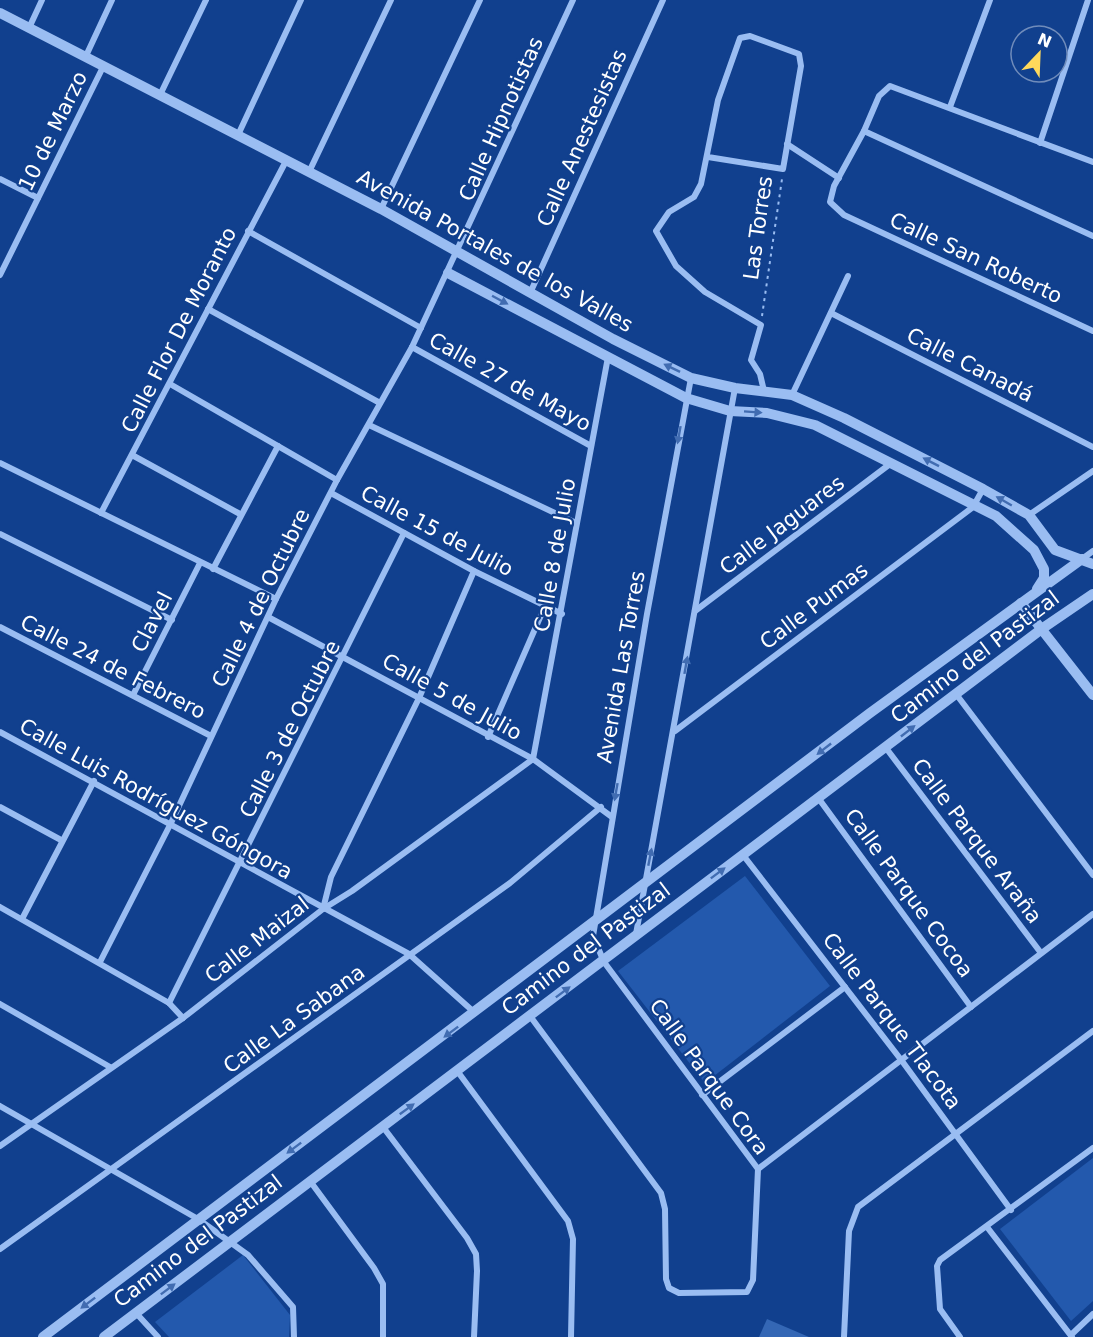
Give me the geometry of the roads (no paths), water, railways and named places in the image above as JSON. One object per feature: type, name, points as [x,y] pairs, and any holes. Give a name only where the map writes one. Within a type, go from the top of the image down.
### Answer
[{"type":"street","points":[[29,29],[42,0]]},
{"type":"street","points":[[84,58],[112,0]]},
{"type":"street","points":[[160,95],[206,0]]},
{"type":"street","points":[[238,135],[301,0]]},
{"type":"street","points":[[309,172],[391,0]]},
{"type":"street","points":[[381,209],[480,0]]},
{"type":"street","name":"Calle Hipnotistas","points":[[459,252],[573,0]]},
{"type":"street","name":"Calle Anestesistas","points":[[531,291],[663,0]]},
{"type":"street","points":[[950,108],[990,0]]},
{"type":"street","points":[[1040,143],[1088,0]]},
{"type":"street","name":"Avenida Portales de los Valles","points":[[0,13],[381,209],[614,339],[691,378],[792,395],[813,403],[983,489],[1029,515]]},
{"type":"street","name":"Las Torres","points":[[750,36],[794,51],[801,59],[787,144],[783,169],[708,157],[718,100],[740,38],[750,36]]},
{"type":"street","name":"10 de Marzo","points":[[1,272],[103,68]]},
{"type":"street","points":[[787,144],[839,178],[884,89],[890,86],[1093,162]]},
{"type":"street","points":[[864,132],[1093,236]]},
{"type":"street","points":[[708,157],[701,184],[694,197],[669,212],[656,231],[676,266],[705,292],[761,325],[751,360],[760,374],[764,391]]},
{"type":"street","name":"Calle Flor De Moranto","points":[[101,513],[286,161]]},
{"type":"street","name":"Calle San Roberto","points":[[839,178],[831,194],[830,202],[844,215],[1093,331]]},
{"type":"street","points":[[0,179],[38,198]]},
{"type":"street","name":"Calle 27 de Mayo","points":[[248,231],[421,328]]},
{"type":"street","name":"Calle 4 de Octubre","points":[[100,962],[171,823],[276,599],[338,480],[412,347],[459,252]]},
{"type":"street","name":"Avenida Portales de los Valles","points":[[448,273],[686,398],[730,411],[767,413],[815,425],[973,507],[996,516],[1034,550],[1044,569],[1044,578],[1035,593]]},
{"type":"street","points":[[792,395],[848,276]]},
{"type":"street","points":[[208,309],[380,403]]},
{"type":"street","name":"Calle Canadá","points":[[831,313],[1093,447]]},
{"type":"street","name":"Calle 27 de Mayo","points":[[412,347],[591,446]]},
{"type":"street","name":"Calle 8 de Julio","points":[[533,759],[562,614],[576,523],[608,357]]},
{"type":"street","name":"Avenida Las Torres","points":[[604,962],[596,945],[594,924],[691,378]]},
{"type":"street","name":"Calle 15 de Julio","points":[[170,384],[338,480]]},
{"type":"street","points":[[636,935],[675,732],[735,387]]},
{"type":"street","points":[[369,425],[576,523]]},
{"type":"street","points":[[213,569],[240,514],[278,446]]},
{"type":"street","points":[[132,456],[240,514]]},
{"type":"street","points":[[0,463],[276,599]]},
{"type":"street","name":"Calle Jaguares","points":[[695,612],[890,464]]},
{"type":"street","points":[[1093,471],[1029,515],[1054,550],[1062,555],[1093,564]]},
{"type":"street","points":[[973,507],[983,489]]},
{"type":"street","name":"Calle 15 de Julio","points":[[331,493],[474,571],[562,614]]},
{"type":"street","name":"Calle Pumas","points":[[675,732],[973,507]]},
{"type":"street","name":"Calle 3 de Octubre","points":[[169,1003],[345,656],[404,533]]},
{"type":"street","points":[[0,534],[172,620]]},
{"type":"street","points":[[1082,559],[1093,551]]},
{"type":"street","name":"Camino del Pastizal","points":[[43,1337],[594,924],[870,713],[1082,559]]},
{"type":"street","name":"Clavel","points":[[133,695],[200,563]]},
{"type":"street","points":[[323,909],[331,877],[418,698],[474,571]]},
{"type":"street","name":"Camino del Pastizal","points":[[104,1337],[604,962],[636,935],[819,799],[1042,628],[1093,594]]},
{"type":"street","points":[[1021,603],[1093,695]]},
{"type":"street","points":[[489,736],[545,606]]},
{"type":"street","name":"Calle 5 de Julio","points":[[268,617],[345,656],[533,759],[612,817]]},
{"type":"street","name":"Calle 24 de Febrero","points":[[0,627],[211,736]]},
{"type":"street","points":[[956,694],[1093,874]]},
{"type":"street","name":"Calle Luis Rodríguez Góngora","points":[[0,732],[409,954],[476,1013]]},
{"type":"street","name":"Calle Parque Araña","points":[[886,748],[1041,953]]},
{"type":"street","name":"Calle Maizal","points":[[0,1146],[183,1018],[323,909],[352,891],[533,759]]},
{"type":"street","points":[[22,920],[94,782]]},
{"type":"street","name":"Calle Parque Cocoa","points":[[819,799],[971,1007]]},
{"type":"street","points":[[0,807],[62,840]]},
{"type":"street","name":"Calle La Sabana","points":[[0,1249],[510,883],[601,807]]},
{"type":"street","name":"Calle Parque Tlacota","points":[[743,855],[902,1061],[1011,1210]]},
{"type":"street","points":[[0,907],[169,1003],[183,1018]]},
{"type":"street","points":[[758,1169],[1093,914]]},
{"type":"street","name":"Calle Parque Cora","points":[[530,1017],[661,1193],[665,1209],[666,1279],[671,1290],[680,1293],[742,1294],[751,1288],[758,1169],[604,962]]},
{"type":"street","points":[[702,1095],[846,987]]},
{"type":"street","points":[[0,1004],[110,1067]]},
{"type":"street","points":[[844,1337],[849,1230],[854,1213],[862,1202],[957,1134],[1093,1031]]},
{"type":"street","points":[[458,1072],[568,1221],[573,1239],[571,1337]]},
{"type":"street","points":[[0,1106],[198,1219],[249,1255],[287,1297],[293,1307],[294,1337]]},
{"type":"street","points":[[383,1127],[467,1238],[476,1254],[474,1337]]},
{"type":"street","points":[[960,1337],[940,1309],[937,1266],[942,1258],[1011,1210],[1093,1148]]},
{"type":"street","points":[[310,1181],[374,1268],[383,1284],[383,1337]]},
{"type":"street","points":[[987,1227],[1072,1336],[1093,1314]]},
{"type":"street","points":[[136,1313],[158,1337]]}]
